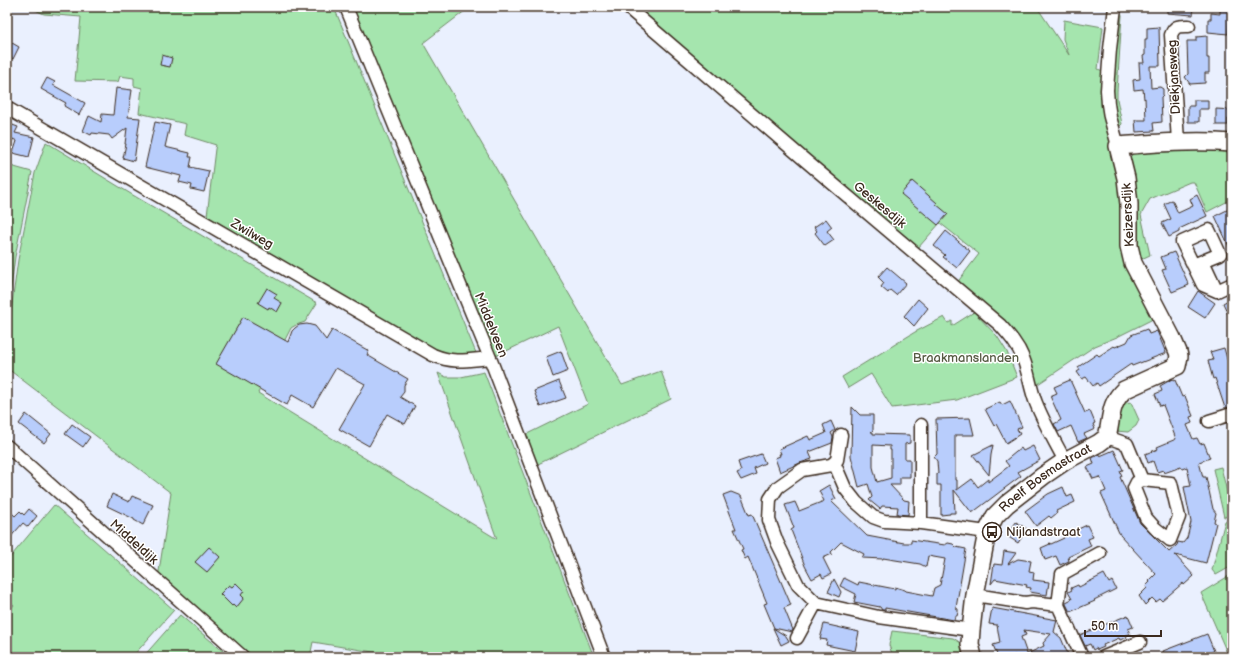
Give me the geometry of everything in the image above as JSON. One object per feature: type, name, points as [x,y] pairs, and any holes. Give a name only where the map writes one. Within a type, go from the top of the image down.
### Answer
[{"type":"street","name":"Middelveen","points":[[346,7],[490,358],[604,657]]},
{"type":"street","name":"Geskesdijk","points":[[627,7],[1000,325],[1016,344],[1023,359],[1036,404],[1065,461]]},
{"type":"street","name":"Keizersdijk","points":[[1107,437],[1113,406],[1118,396],[1124,390],[1177,366],[1178,360],[1178,352],[1172,338],[1133,263],[1131,256],[1128,236],[1130,204],[1126,178],[1109,111],[1107,90],[1115,7]]},
{"type":"street","name":"Diekjansweg","points":[[1178,141],[1171,35],[1173,29],[1177,26],[1188,26]]},
{"type":"street","name":"Zwilweg","points":[[7,108],[433,355],[445,359],[460,361],[490,358]]},
{"type":"street","points":[[1118,146],[1178,141],[1232,143]]},
{"type":"street","points":[[1198,263],[1203,284],[1217,291],[1232,284]]},
{"type":"street","points":[[1209,421],[1232,414]]},
{"type":"street","points":[[921,425],[921,523]]},
{"type":"street","points":[[841,435],[837,460],[831,465],[802,470],[778,487],[770,499],[769,520],[777,542],[798,585],[816,603],[879,618],[971,630]]},
{"type":"street","name":"Roelf Bosmastraat","points":[[973,657],[970,644],[975,596],[990,523],[999,510],[1043,476],[1065,461],[1099,443],[1107,437]]},
{"type":"street","points":[[1107,437],[1126,444],[1142,480]]},
{"type":"street","name":"Middeldijk","points":[[7,446],[183,605],[244,657]]},
{"type":"street","points":[[831,465],[836,467],[845,488],[853,498],[873,517],[884,521],[921,523],[987,532]]},
{"type":"street","points":[[1142,480],[1171,483],[1178,517],[1170,540],[1155,528],[1146,518],[1134,488],[1137,482],[1142,480]]},
{"type":"street","points":[[1082,657],[1058,606],[1062,574],[1100,553]]},
{"type":"street","points":[[975,596],[1058,606]]},
{"type":"street","points":[[797,638],[816,603]]},
{"type":"street","points":[[1104,657],[1140,642]]},
{"type":"green space","points":[[29,7],[328,7],[336,12],[476,353],[458,358],[438,351],[207,216],[216,145],[184,135],[186,124],[139,113],[142,88],[134,86],[134,78],[120,76],[118,82],[75,81],[81,17],[44,14]]},
{"type":"green space","points":[[352,7],[470,7],[423,43],[622,385],[661,371],[671,399],[536,465],[525,435],[588,404],[558,326],[494,357]]},
{"type":"green space","points":[[627,7],[1037,7],[1069,55],[1063,39],[1064,20],[1103,27],[1098,69],[1105,72],[1126,219],[1157,317],[1095,346],[1035,386],[1028,358],[956,284],[979,254],[940,223],[918,248],[865,202],[862,204]]},
{"type":"green space","points":[[1117,13],[1121,13],[1122,15],[1117,91],[1122,124],[1119,127],[1113,111],[1112,99]]},
{"type":"green space","points":[[46,142],[131,194],[317,303],[305,322],[291,328],[258,393],[497,539],[438,373],[446,377],[461,377],[484,372],[594,657],[403,657],[313,642],[310,657],[247,657],[158,578],[171,493],[8,369],[7,374],[7,340],[18,260],[35,173]]},
{"type":"green space","points":[[1195,148],[1232,150],[1232,199],[1207,212],[1194,182],[1190,182],[1150,199],[1141,215],[1150,255],[1137,261],[1128,161],[1130,157],[1136,151]]},
{"type":"green space","points":[[7,165],[32,172],[15,257],[7,318]]},
{"type":"green space","name":"Braakmanslanden","points":[[974,312],[997,336],[1007,352],[1017,377],[957,400],[892,408],[871,374],[848,388],[842,377],[915,332],[944,317],[948,323],[952,321],[952,326]]},
{"type":"green space","points":[[1131,402],[1139,420],[1136,426],[1128,432],[1115,431],[1118,404]]},
{"type":"green space","points":[[1221,467],[1232,516],[1224,517],[1213,469]]},
{"type":"green space","points":[[54,505],[174,610],[132,657],[7,657],[7,613],[14,605],[7,598],[7,561]]},
{"type":"green space","points":[[1232,519],[1232,566],[1216,575],[1212,570],[1225,521]]},
{"type":"green space","points":[[1232,574],[1232,653],[1228,655],[1201,593]]},
{"type":"green space","points":[[180,615],[230,657],[143,657]]},
{"type":"green space","points":[[892,631],[953,638],[961,643],[966,657],[893,657],[889,645]]},
{"type":"building","points":[[1167,7],[1194,7],[1193,15],[1167,13]]},
{"type":"building","points":[[1220,10],[1230,11],[1228,34],[1208,32],[1208,19],[1211,19],[1211,13],[1220,14]]},
{"type":"building","points":[[1159,27],[1160,66],[1150,66],[1151,88],[1160,87],[1163,89],[1163,95],[1161,97],[1162,122],[1153,123],[1154,131],[1136,132],[1135,120],[1146,120],[1145,98],[1144,99],[1143,89],[1134,90],[1133,80],[1140,79],[1139,63],[1144,63],[1143,56],[1145,55],[1147,28]]},
{"type":"building","points":[[1207,36],[1209,73],[1205,73],[1205,83],[1190,84],[1185,77],[1188,74],[1187,41],[1196,41],[1196,37]]},
{"type":"building","points":[[7,40],[19,47],[13,59],[7,55]]},
{"type":"building","points":[[162,55],[172,58],[170,67],[160,65]]},
{"type":"building","points":[[47,78],[55,82],[53,85],[85,103],[79,115],[64,106],[66,103],[41,89]]},
{"type":"building","points":[[116,88],[132,90],[128,117],[140,118],[134,161],[123,158],[127,128],[112,139],[109,135],[92,133],[91,135],[83,131],[89,116],[101,122],[102,114],[113,115]]},
{"type":"building","points":[[1194,100],[1208,100],[1208,109],[1199,109],[1199,122],[1188,122],[1188,106],[1194,106]]},
{"type":"building","points":[[1216,109],[1232,110],[1232,119],[1228,119],[1228,125],[1216,125]]},
{"type":"building","points":[[155,122],[170,125],[165,147],[190,153],[189,157],[192,157],[190,167],[209,171],[204,192],[191,189],[192,185],[179,182],[181,176],[145,167]]},
{"type":"building","points":[[7,123],[18,127],[15,133],[34,137],[29,157],[13,153],[17,141],[13,139],[7,153]]},
{"type":"building","points":[[912,181],[948,214],[938,225],[901,194]]},
{"type":"building","points":[[1197,195],[1207,216],[1179,229],[1179,232],[1169,237],[1162,223],[1171,219],[1164,204],[1172,200],[1178,213],[1193,206],[1190,199]]},
{"type":"building","points":[[1229,209],[1232,216],[1232,253],[1215,216]]},
{"type":"building","points":[[826,219],[832,227],[827,231],[834,240],[825,246],[815,233],[817,231],[814,227]]},
{"type":"building","points":[[946,231],[970,251],[957,268],[943,257],[945,255],[934,246]]},
{"type":"building","points":[[1174,252],[1189,285],[1172,292],[1162,270],[1166,269],[1161,257]]},
{"type":"building","points":[[887,267],[906,283],[896,295],[890,290],[888,293],[881,287],[884,283],[878,277]]},
{"type":"building","points":[[267,288],[277,294],[274,298],[282,303],[277,312],[258,303]]},
{"type":"building","points":[[1198,291],[1215,303],[1205,318],[1188,307]]},
{"type":"building","points":[[1232,298],[1232,323],[1223,303]]},
{"type":"building","points":[[918,299],[928,308],[914,326],[904,316]]},
{"type":"building","points":[[243,317],[288,342],[292,331],[295,328],[299,325],[307,324],[315,326],[326,340],[332,330],[369,351],[367,355],[408,379],[404,385],[404,392],[400,397],[415,406],[405,424],[387,414],[369,446],[339,429],[365,384],[336,368],[313,407],[292,395],[287,405],[216,364]]},
{"type":"building","points":[[1147,329],[1149,334],[1157,331],[1166,353],[1132,366],[1131,364],[1099,386],[1097,383],[1093,386],[1086,377],[1082,379],[1077,372],[1080,370],[1078,367],[1097,354],[1099,356],[1114,346],[1115,347],[1127,342],[1131,335]]},
{"type":"building","points":[[1224,348],[1232,377],[1232,407],[1225,408],[1215,378],[1213,379],[1208,361],[1213,360],[1210,352]]},
{"type":"building","points":[[561,351],[568,371],[553,377],[546,357]]},
{"type":"building","points":[[1172,379],[1173,381],[1175,380],[1182,397],[1185,396],[1193,416],[1190,417],[1192,423],[1187,425],[1193,439],[1197,438],[1200,444],[1204,443],[1210,458],[1199,462],[1203,477],[1206,477],[1213,509],[1216,513],[1214,522],[1216,523],[1206,563],[1175,555],[1194,576],[1184,585],[1183,583],[1162,601],[1160,599],[1156,602],[1152,598],[1145,605],[1139,596],[1147,588],[1146,586],[1150,582],[1149,581],[1156,574],[1120,535],[1101,493],[1106,491],[1100,477],[1093,479],[1087,467],[1094,464],[1092,458],[1114,450],[1123,470],[1120,471],[1122,476],[1120,477],[1140,523],[1169,552],[1177,545],[1178,542],[1183,543],[1187,538],[1191,522],[1184,487],[1191,486],[1187,467],[1182,469],[1181,467],[1164,473],[1163,470],[1157,472],[1153,461],[1148,463],[1145,454],[1176,439],[1163,405],[1160,406],[1155,394],[1162,391],[1160,386]]},
{"type":"building","points":[[1070,380],[1085,413],[1090,411],[1095,423],[1093,424],[1095,429],[1084,434],[1087,438],[1078,442],[1071,426],[1058,432],[1054,424],[1061,420],[1050,396],[1057,393],[1054,387]]},
{"type":"building","points":[[559,381],[566,398],[540,407],[534,391]]},
{"type":"building","points":[[1010,401],[1022,427],[1017,429],[1020,434],[1006,443],[996,424],[994,426],[985,409],[1000,402],[1002,405]]},
{"type":"building","points":[[852,407],[860,415],[873,415],[873,430],[871,432],[873,432],[873,434],[910,435],[910,443],[905,444],[905,459],[910,459],[910,477],[900,477],[900,485],[890,485],[904,500],[909,501],[908,515],[897,514],[898,507],[882,506],[880,509],[869,500],[872,497],[868,484],[859,487],[851,456]],"holes":[[[873,445],[890,446],[891,478],[877,482],[873,467]]]},
{"type":"building","points":[[26,414],[51,434],[44,443],[19,424]]},
{"type":"building","points":[[970,418],[974,435],[955,435],[955,480],[957,480],[957,490],[972,479],[978,487],[988,479],[988,482],[1009,466],[1005,461],[1021,448],[1023,451],[1033,446],[1040,460],[1018,472],[1021,476],[972,513],[954,490],[955,513],[941,515],[941,485],[937,485],[937,461],[934,457],[937,454],[936,419]]},
{"type":"building","points":[[831,421],[835,430],[831,433],[833,437],[832,443],[809,452],[812,459],[780,472],[775,458],[781,454],[779,449],[808,436],[810,440],[826,433],[823,425]]},
{"type":"building","points":[[72,424],[90,437],[83,447],[65,434]]},
{"type":"building","points":[[993,445],[991,455],[989,475],[973,455]]},
{"type":"building","points":[[761,454],[765,463],[754,468],[756,474],[741,480],[737,473],[741,471],[738,462]]},
{"type":"building","points":[[829,485],[836,499],[831,501],[867,536],[904,543],[911,543],[911,540],[945,545],[948,543],[953,544],[956,547],[966,549],[956,608],[958,609],[958,612],[954,620],[885,608],[885,610],[882,610],[880,607],[854,602],[856,594],[840,586],[844,578],[858,585],[859,582],[895,589],[895,587],[906,591],[932,596],[934,588],[940,585],[945,559],[928,556],[926,567],[920,564],[883,558],[862,558],[864,554],[841,542],[831,552],[832,554],[823,558],[831,574],[823,578],[821,574],[812,579],[805,566],[791,530],[794,528],[785,505],[795,502],[799,511],[824,501],[819,491]]},
{"type":"building","points":[[1063,487],[1067,497],[1072,495],[1075,502],[1056,511],[1057,513],[1051,518],[1049,516],[1036,526],[1025,511],[1048,494]]},
{"type":"building","points":[[731,492],[741,496],[749,515],[752,514],[791,605],[784,608],[793,630],[792,632],[774,628],[764,604],[767,603],[748,557],[745,559],[741,550],[743,549],[734,529],[736,529],[723,495]]},
{"type":"building","points":[[112,494],[129,502],[132,496],[153,505],[143,525],[107,506]]},
{"type":"building","points":[[7,509],[15,516],[20,511],[24,515],[29,509],[37,516],[28,527],[23,523],[7,541]]},
{"type":"building","points":[[1016,522],[1027,529],[1018,543],[1007,536]]},
{"type":"building","points":[[1087,525],[1093,537],[1088,539],[1091,546],[1068,557],[1069,561],[1060,565],[1056,556],[1045,560],[1041,548],[1050,544],[1049,543],[1051,544],[1064,538],[1063,536]]},
{"type":"building","points":[[209,547],[220,557],[207,572],[195,562]]},
{"type":"building","points":[[1004,551],[1016,553],[1008,564],[1018,559],[1031,561],[1029,571],[1034,572],[1033,580],[1049,582],[1047,595],[1030,592],[1031,588],[1026,587],[1027,585],[995,579],[991,584],[994,564],[1002,565]]},
{"type":"building","points":[[1104,574],[1109,583],[1112,581],[1116,589],[1094,600],[1095,601],[1070,612],[1066,602],[1072,599],[1068,592],[1072,590],[1071,588],[1078,585],[1079,587]]},
{"type":"building","points":[[834,579],[841,592],[839,597],[828,592]]},
{"type":"building","points":[[236,583],[244,591],[241,595],[244,598],[236,608],[220,594],[229,585],[232,587]]},
{"type":"building","points":[[992,608],[1057,620],[1054,632],[1061,638],[1069,657],[1016,657],[1015,655],[1009,657],[998,657],[993,645],[1000,643],[997,625],[989,624]],"holes":[[[1024,630],[1051,634],[1043,643],[1044,646],[1027,654],[1021,637],[1026,635]]]},
{"type":"building","points":[[1128,615],[1133,627],[1128,629],[1130,634],[1126,635],[1127,637],[1120,640],[1119,638],[1103,645],[1104,647],[1097,650],[1096,648],[1093,650],[1090,644],[1085,646],[1080,635]]},
{"type":"building","points":[[824,624],[859,632],[855,651],[826,645],[827,640],[820,639]]},
{"type":"building","points":[[773,628],[786,636],[789,641],[781,645]]},
{"type":"building","points":[[1207,634],[1214,651],[1200,657],[1165,657],[1163,651]]},
{"type":"place","name":"Nijlandstraat","points":[[992,532]]}]
